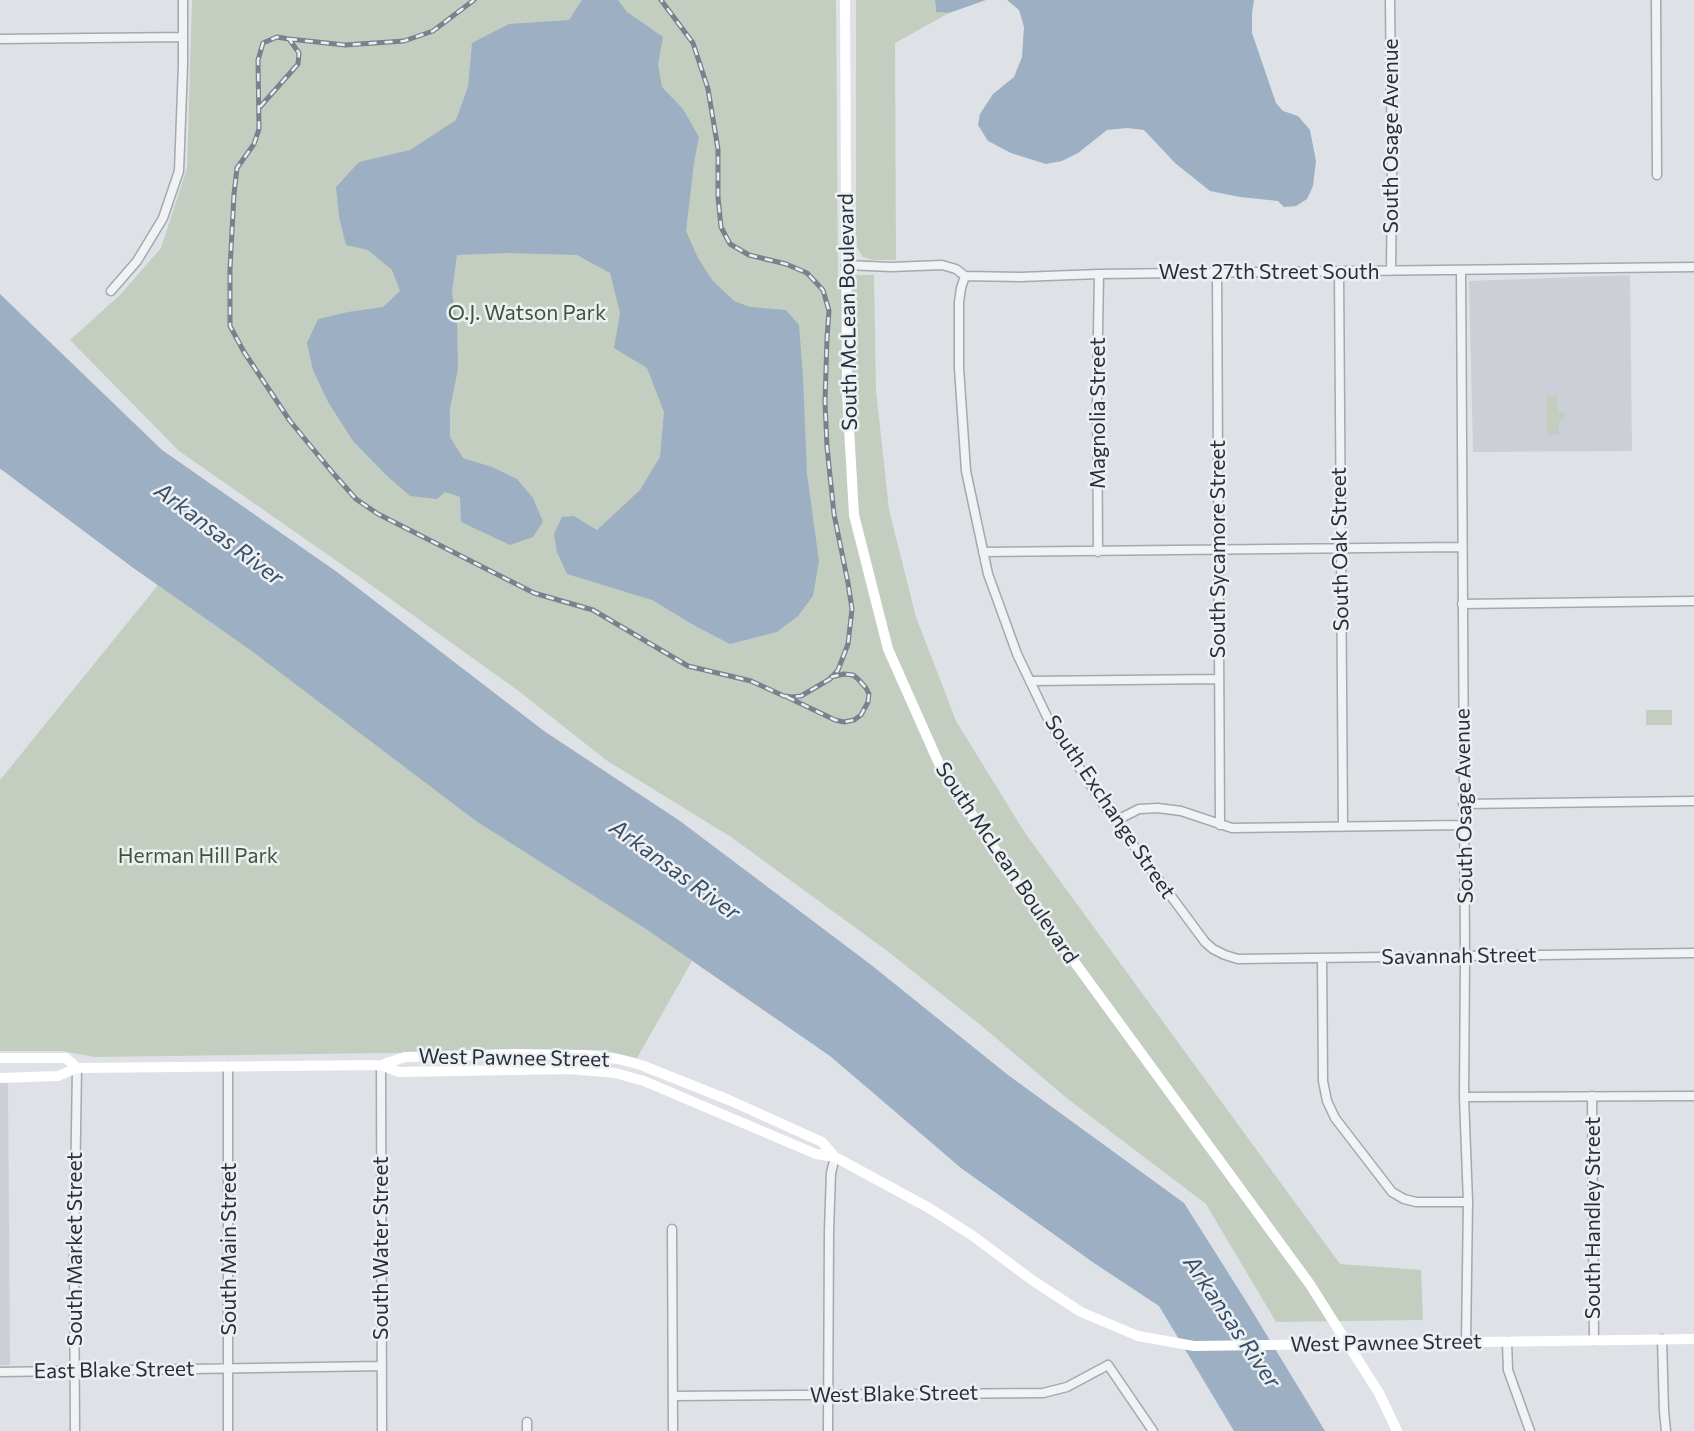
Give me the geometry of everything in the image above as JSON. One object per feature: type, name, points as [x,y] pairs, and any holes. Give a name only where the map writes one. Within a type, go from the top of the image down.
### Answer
[{"type":"main road","name":"South McLean Boulevard","points":[[845,0],[847,393],[854,515],[888,649],[940,766],[1019,886],[1309,1283],[1379,1393],[1397,1431]]},
{"type":"main road","name":"West Pawnee Street","points":[[77,1068],[381,1065],[405,1057],[586,1055],[641,1065],[729,1100],[822,1142],[835,1157]]},
{"type":"main road","points":[[0,1058],[66,1058],[77,1068],[58,1076],[0,1078]]},
{"type":"main road","name":"West Pawnee Street","points":[[381,1065],[399,1072],[571,1069],[615,1073],[643,1081],[817,1154],[835,1157],[929,1208],[1081,1312],[1138,1336],[1194,1346],[1694,1339]]},
{"type":"street","points":[[111,291],[137,261],[163,218],[179,171],[183,0]]},
{"type":"street","name":"South Osage Avenue","points":[[1390,0],[1391,271]]},
{"type":"street","points":[[1656,0],[1657,175]]},
{"type":"street","points":[[0,39],[183,37]]},
{"type":"street","name":"West 27th Street South","points":[[846,265],[942,265],[956,269],[965,276],[1020,277],[1694,267]]},
{"type":"street","name":"South Osage Avenue","points":[[1461,270],[1464,1097],[1468,1202],[1466,1343]]},
{"type":"street","name":"South Oak Street","points":[[1339,272],[1343,827]]},
{"type":"street","name":"South Sycamore Street","points":[[1217,273],[1220,825]]},
{"type":"street","name":"Magnolia Street","points":[[1098,552],[1099,274]]},
{"type":"street","name":"South Exchange Street","points":[[965,276],[959,302],[959,342],[966,471],[988,574],[1013,642],[1050,723],[1115,821],[1205,942],[1225,956]]},
{"type":"street","points":[[983,552],[1462,547]]},
{"type":"street","points":[[1462,604],[1694,601]]},
{"type":"street","points":[[1030,681],[1219,679]]},
{"type":"street","points":[[1463,804],[1694,801]]},
{"type":"street","points":[[1115,821],[1139,809],[1158,808],[1181,811],[1232,828],[1464,825]]},
{"type":"street","name":"Savannah Street","points":[[1225,956],[1238,959],[1694,953]]},
{"type":"street","points":[[1322,958],[1324,1081],[1327,1101],[1335,1118],[1392,1192],[1416,1202],[1468,1202]]},
{"type":"street","name":"South Water Street","points":[[381,1065],[382,1431]]},
{"type":"street","name":"South Main Street","points":[[228,1067],[228,1431]]},
{"type":"street","name":"South Market Street","points":[[75,1431],[77,1068]]},
{"type":"street","name":"South Handley Street","points":[[1592,1096],[1594,1340]]},
{"type":"street","points":[[1464,1097],[1694,1096]]},
{"type":"street","points":[[828,1431],[829,1220],[831,1172],[835,1157]]},
{"type":"street","points":[[672,1229],[673,1431]]},
{"type":"street","points":[[1662,1339],[1666,1431]]},
{"type":"street","points":[[1507,1342],[1508,1370],[1530,1431]]},
{"type":"street","name":"West Blake Street","points":[[673,1396],[1043,1392],[1067,1387],[1108,1365],[1153,1431]]},
{"type":"street","points":[[228,1369],[382,1366]]},
{"type":"street","name":"East Blake Street","points":[[0,1371],[228,1369]]},
{"type":"shaded area","points":[[1630,275],[1632,451],[1473,452],[1469,281]]},
{"type":"shaded area","points":[[8,1082],[10,1365],[0,1365],[0,1083]]},
{"type":"green space","name":"O.J. Watson Park","points":[[192,0],[836,0],[838,275],[874,275],[876,390],[889,510],[916,617],[956,721],[1025,833],[1340,1264],[1421,1270],[1423,1320],[1276,1322],[1206,1204],[1069,1100],[886,950],[731,837],[606,760],[520,692],[179,451],[70,340],[120,295],[161,248],[187,168]]},
{"type":"green space","points":[[856,0],[935,0],[936,12],[949,13],[895,43],[896,260],[863,257],[857,248]]},
{"type":"green space","points":[[1546,396],[1558,396],[1558,412],[1567,414],[1565,419],[1559,421],[1559,435],[1546,435]]},
{"type":"green space","name":"Herman Hill Park","points":[[158,585],[692,961],[637,1058],[602,1050],[95,1057],[62,1051],[0,1051],[0,780]]},
{"type":"green space","points":[[1646,710],[1672,710],[1672,725],[1646,725]]},
{"type":"water","points":[[582,0],[618,0],[627,12],[663,37],[658,65],[662,87],[683,109],[699,137],[686,231],[712,280],[734,301],[750,307],[786,310],[799,325],[807,474],[819,561],[813,596],[798,616],[777,632],[730,644],[652,600],[567,574],[557,552],[554,534],[562,517],[574,516],[597,530],[640,490],[660,457],[664,412],[647,368],[614,348],[620,313],[610,273],[577,255],[457,255],[452,292],[457,322],[458,369],[450,409],[450,437],[463,458],[492,467],[517,479],[533,498],[543,522],[533,537],[510,545],[461,522],[460,497],[445,492],[437,499],[410,496],[386,475],[353,441],[328,402],[313,370],[307,343],[318,319],[383,307],[400,291],[392,270],[368,250],[346,245],[339,217],[336,187],[359,162],[410,150],[456,120],[468,87],[472,43],[509,24],[569,20]]},
{"type":"water","points":[[935,0],[986,0],[949,13],[936,12]]},
{"type":"water","points":[[1007,0],[1254,0],[1252,33],[1276,103],[1283,111],[1298,116],[1310,130],[1316,161],[1313,186],[1307,199],[1296,206],[1284,207],[1278,201],[1210,191],[1175,163],[1144,130],[1107,130],[1078,153],[1062,161],[1046,164],[1011,153],[988,141],[978,125],[980,114],[993,94],[1014,77],[1022,57],[1024,27],[1019,10]]},
{"type":"water","name":"Arkansas River","points":[[0,294],[162,450],[337,572],[544,731],[680,821],[870,964],[1008,1075],[1184,1203],[1325,1431],[1234,1431],[1159,1306],[961,1168],[830,1056],[646,929],[476,821],[253,652],[0,469]]},
{"type":"railway","points":[[289,39],[345,45],[404,41],[433,31],[474,0]]},
{"type":"railway","points":[[260,107],[298,64],[299,53],[289,39],[277,37],[263,43],[258,60],[259,129],[254,144],[237,168],[234,194],[230,326],[290,421],[356,499],[378,514],[534,593],[593,610],[688,666],[751,681],[784,696],[801,696],[830,679],[838,670],[848,644],[852,609],[834,514],[827,447],[825,402],[829,311],[823,290],[807,273],[786,264],[749,255],[730,244],[721,227],[718,149],[708,89],[693,43],[661,0]]},
{"type":"railway","points":[[787,697],[835,720],[854,720],[861,715],[868,702],[869,694],[866,688],[853,675],[831,677]]}]
